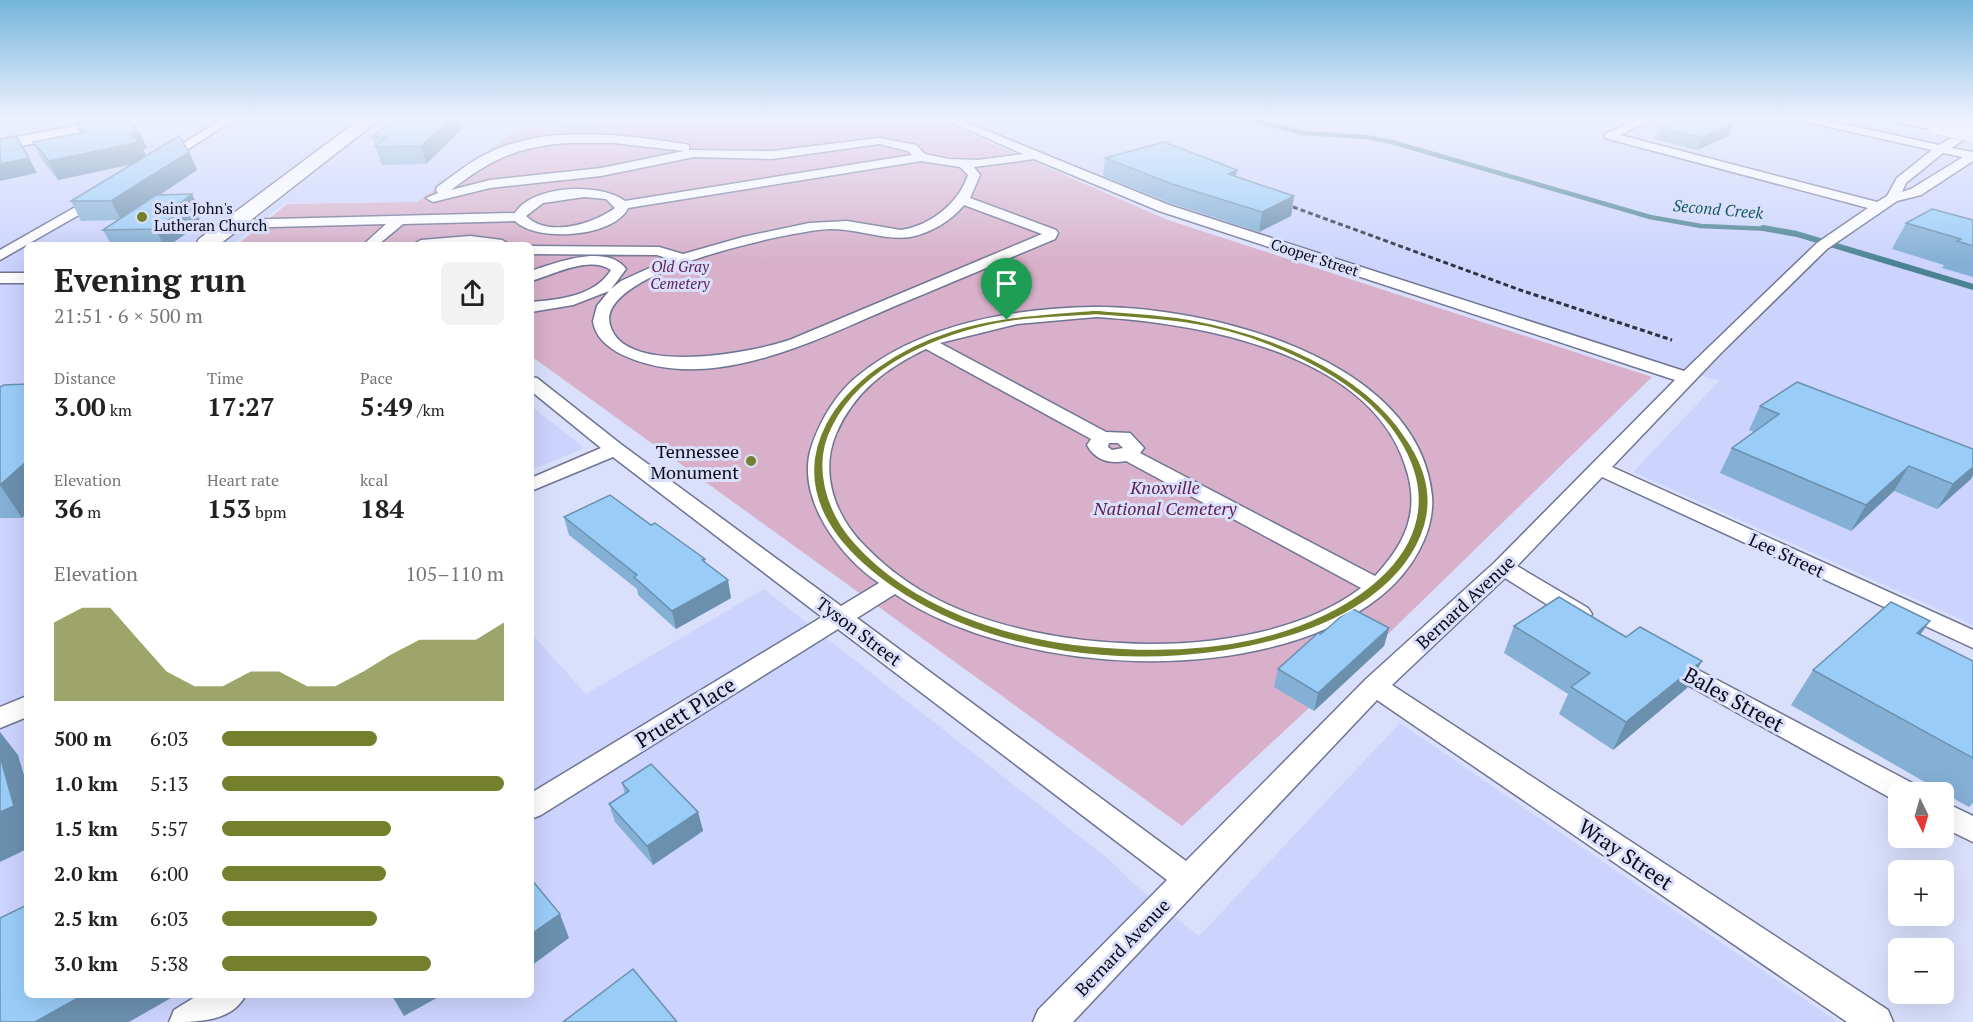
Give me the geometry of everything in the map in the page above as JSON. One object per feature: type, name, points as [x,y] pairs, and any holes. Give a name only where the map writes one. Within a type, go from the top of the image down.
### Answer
[{"type":"main road","points":[[210,242],[308,167]]},
{"type":"street","points":[[475,167],[433,198],[490,184],[629,167]]},
{"type":"street","points":[[519,217],[529,206],[569,194],[610,196],[622,205],[861,167]]},
{"type":"street","points":[[534,307],[564,302],[614,287],[685,260],[764,234],[816,226],[842,225],[906,234],[940,218],[963,200],[974,175],[967,167]]},
{"type":"street","name":"Cooper Street","points":[[1063,167],[1164,208],[1688,378]]},
{"type":"street","points":[[1726,167],[1879,207]]},
{"type":"street","name":"Bernard Avenue","points":[[1892,198],[1901,181],[1918,167]]},
{"type":"street","name":"Bernard Avenue","points":[[1050,1022],[1375,686],[1503,567],[1688,378],[1827,242],[1892,198],[1916,192],[1956,167]]},
{"type":"street","points":[[0,256],[115,188]]},
{"type":"street","points":[[534,275],[573,264],[608,263],[619,269],[599,321],[610,340],[619,347],[644,356],[688,362],[723,361],[761,355],[1050,236],[1051,233],[963,200]]},
{"type":"street","points":[[234,224],[397,222],[519,217],[530,227],[574,229],[604,222],[615,216],[622,205]]},
{"type":"street","points":[[372,242],[397,222]]},
{"type":"street","points":[[446,242],[470,240],[486,242]]},
{"type":"street","points":[[534,250],[659,251],[685,260]]},
{"type":"street","points":[[0,278],[24,278]]},
{"type":"street","points":[[1066,313],[1127,314],[1187,321],[1246,335],[1327,369],[1350,384],[1389,418],[1415,458],[1422,480],[1424,501],[1420,524],[1411,546],[1397,567],[1377,587],[1344,610],[1302,628],[1254,643],[1201,651],[1144,654],[1087,650],[1031,640],[980,626],[933,606],[894,584],[864,559],[841,533],[826,507],[819,481],[819,455],[825,432],[837,410],[854,389],[875,371],[927,343],[952,333],[1007,320],[1066,313]]},
{"type":"street","points":[[927,343],[1103,438],[1097,445],[1102,453],[1115,457],[1128,454],[1377,587]]},
{"type":"street","name":"Tyson Street","points":[[534,384],[615,449],[1188,879]]},
{"type":"street","points":[[534,484],[615,449]]},
{"type":"street","name":"Lee Street","points":[[1600,469],[1973,640]]},
{"type":"street","points":[[1503,567],[1603,627]]},
{"type":"street","name":"Pruett Place","points":[[534,805],[894,584]]},
{"type":"street","name":"Bales Street","points":[[1644,650],[1888,783]]},
{"type":"street","name":"Wray Street","points":[[1375,686],[1876,1022]]},
{"type":"street","points":[[0,718],[24,707]]},
{"type":"street","points":[[1954,820],[1973,830]]},
{"type":"street","points":[[186,1022],[224,998]]},
{"type":"shaded area","points":[[0,167],[466,167],[417,202],[285,203],[236,242],[24,242],[24,998],[534,998],[534,636],[586,694],[764,589],[1111,861],[1134,884],[1199,936],[1400,723],[1838,1022],[0,1022]]},
{"type":"shaded area","points":[[1074,167],[1973,167],[1973,625],[1633,472],[1719,381],[1173,208]]},
{"type":"shaded area","points":[[534,408],[582,446],[580,450],[534,469]]},
{"type":"green space","name":"Knoxville National Cemetery","points":[[466,167],[1046,167],[1168,220],[1652,377],[1381,641],[1182,826],[534,358],[534,242],[240,242],[287,204],[417,202]]},
{"type":"building","points":[[128,167],[166,167],[111,201],[71,201]]},
{"type":"building","points":[[1127,167],[1228,167],[1237,170],[1228,174],[1294,196],[1262,212],[1172,184]]},
{"type":"building","points":[[192,194],[180,203],[192,203],[156,229],[103,230],[156,195]]},
{"type":"building","points":[[1932,209],[1973,220],[1973,246],[1957,241],[1961,239],[1906,223]]},
{"type":"building","points":[[1797,382],[1973,449],[1973,467],[1953,484],[1909,466],[1866,505],[1732,448],[1779,414],[1760,406]]},
{"type":"building","points":[[24,384],[24,464],[0,485],[0,387]]},
{"type":"building","points":[[610,495],[651,525],[655,523],[705,559],[702,560],[728,580],[672,611],[634,577],[637,575],[564,517]]},
{"type":"building","points":[[1559,597],[1626,637],[1640,627],[1702,661],[1626,722],[1571,687],[1590,673],[1514,626]]},
{"type":"building","points":[[1891,602],[1930,621],[1917,633],[1973,661],[1973,758],[1813,670]]},
{"type":"building","points":[[1351,608],[1389,628],[1318,693],[1278,669],[1318,633],[1321,634]]},
{"type":"building","points":[[0,756],[14,806],[0,812]]},
{"type":"building","points":[[651,764],[698,812],[647,846],[609,804],[629,791],[622,783]]},
{"type":"building","points":[[534,883],[560,914],[534,932]]},
{"type":"building","points":[[24,906],[24,998],[78,998],[35,1022],[0,1022],[0,918]]},
{"type":"building","points":[[633,969],[677,1022],[563,1022]]},
{"type":"waterway","name":"Second Creek","points":[[1477,167],[1650,217],[1701,226],[1768,229]]},
{"type":"waterway","name":"Second Creek","points":[[1763,228],[1768,229]]},
{"type":"waterway","name":"Second Creek","points":[[1768,229],[1797,234],[1973,287]]},
{"type":"railway","points":[[1293,207],[1523,291],[1672,340]]},
{"type":"place","name":"Saint John's Lutheran Church","points":[[142,217]]},
{"type":"place","name":"Tennessee Monument","points":[[751,461]]},
{"type":"route","points":[[1096,312],[1157,316],[1246,335],[1302,356],[1327,369],[1350,384],[1389,418],[1415,458],[1422,480],[1424,501],[1420,524],[1411,546],[1397,567],[1377,587],[1344,610],[1302,628],[1254,643],[1201,651],[1144,654],[1087,650],[1031,640],[980,626],[933,606],[894,584],[864,559],[841,533],[826,507],[819,481],[819,455],[825,432],[837,410],[854,389],[875,371],[899,356],[952,333],[1007,320],[1096,312]]},
{"type":"park label","name":"Old Gray Cemetery","points":[[680,274]]}]
